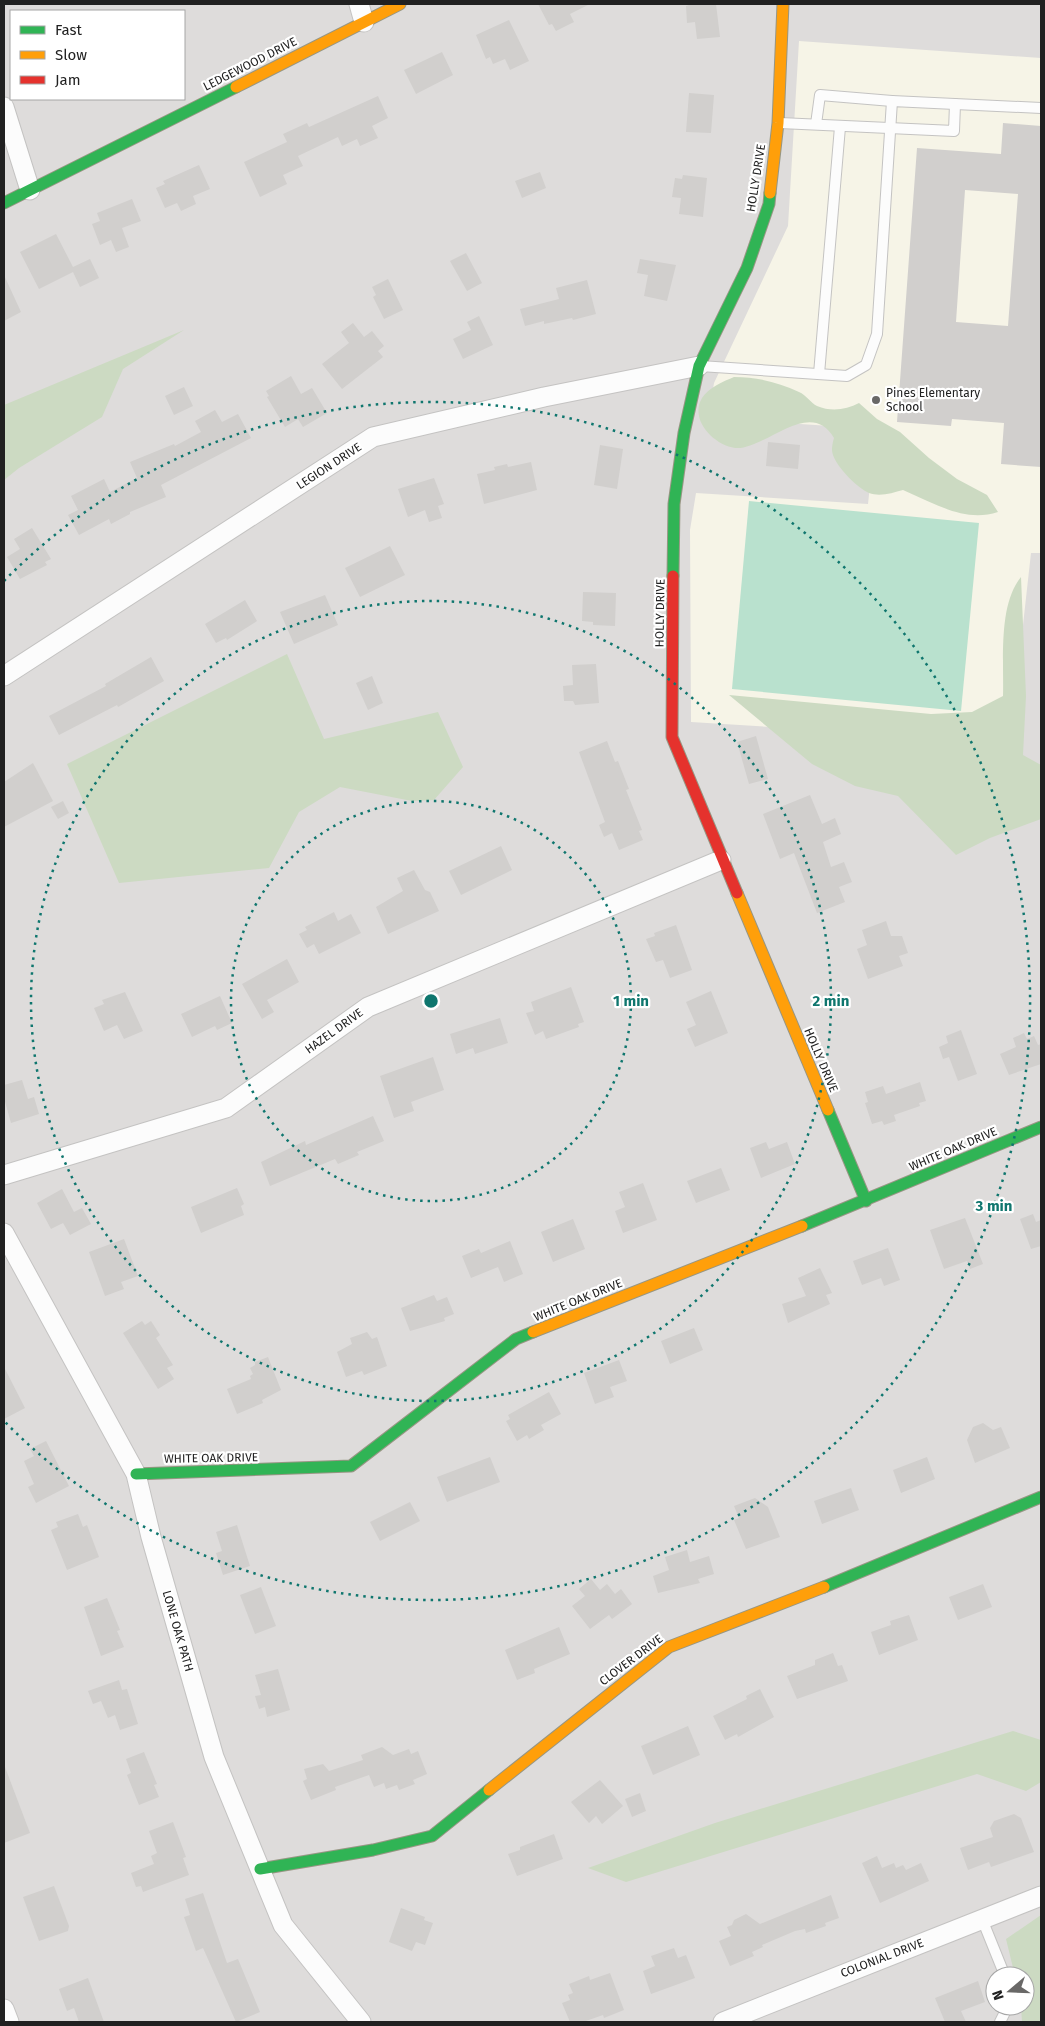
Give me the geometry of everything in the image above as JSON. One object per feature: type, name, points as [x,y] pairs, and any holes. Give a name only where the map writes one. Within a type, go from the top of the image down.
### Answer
[{"type":"street","points":[[359,4],[364,22]]},
{"type":"street","name":"LEDGEWOOD DRIVE","points":[[4,203],[400,4]]},
{"type":"street","name":"HOLLY DRIVE","points":[[782,4],[778,123],[769,204],[747,268],[699,366],[684,433],[674,504],[672,737],[721,860],[866,1201]]},
{"type":"street","points":[[4,107],[30,190]]},
{"type":"street","name":"LEGION DRIVE","points":[[4,676],[373,437],[544,397],[699,366]]},
{"type":"street","name":"HAZEL DRIVE","points":[[4,1175],[226,1108],[368,1007],[721,860]]},
{"type":"street","name":"WHITE OAK DRIVE","points":[[136,1474],[352,1466],[516,1339],[866,1201],[1041,1127]]},
{"type":"street","name":"LONE OAK PATH","points":[[4,1233],[136,1474],[151,1537],[214,1757],[283,1925],[361,2022]]},
{"type":"street","name":"CLOVER DRIVE","points":[[260,1869],[373,1850],[432,1836],[668,1647],[757,1614],[1041,1497]]},
{"type":"street","name":"COLONIAL DRIVE","points":[[723,2022],[1041,1896]]},
{"type":"street","points":[[4,2009],[9,2022]]},
{"type":"lane","points":[[816,124],[820,95],[892,101],[1041,108]]},
{"type":"lane","points":[[699,366],[847,376],[866,365],[877,334],[892,101]]},
{"type":"lane","points":[[778,123],[954,131],[956,104]]},
{"type":"lane","points":[[819,374],[840,127]]},
{"type":"lane","points":[[982,1919],[1001,1966]]},
{"type":"shaded area","points":[[4,4],[1041,4],[1041,2022],[4,2022]]},
{"type":"shaded area","name":"Pines Elementary School","points":[[799,41],[1041,58],[1041,553],[1031,553],[1010,742],[691,722],[690,530],[696,493],[868,504],[876,429],[708,418],[714,383],[788,226]]},
{"type":"green space","points":[[184,330],[123,369],[102,417],[19,468],[4,480],[4,405]]},
{"type":"green space","points":[[734,377],[759,379],[783,385],[802,393],[817,406],[828,409],[844,409],[859,403],[877,419],[900,432],[929,458],[957,479],[987,495],[998,512],[985,515],[961,513],[938,506],[903,490],[882,495],[869,493],[852,480],[836,461],[832,449],[834,438],[824,426],[812,422],[800,423],[786,428],[747,447],[735,448],[719,442],[712,437],[701,423],[699,406],[702,398],[708,391]]},
{"type":"green space","points":[[749,501],[979,523],[961,711],[732,689]]},
{"type":"green space","points":[[1021,577],[1026,696],[1023,755],[1041,765],[1041,819],[990,838],[956,855],[898,796],[855,786],[812,764],[729,695],[931,714],[972,712],[1003,696],[1005,618],[1014,589]]},
{"type":"green space","points":[[287,654],[324,739],[438,712],[463,767],[434,800],[412,801],[340,787],[299,812],[269,868],[119,883],[67,764]]},
{"type":"green space","points":[[1013,1731],[1041,1740],[1041,1782],[1026,1791],[977,1774],[626,1882],[588,1868],[715,1823]]},
{"type":"green space","points":[[1041,1915],[1041,2022],[1022,2022],[1022,2016],[1035,2016],[1035,1966],[1013,1966],[1006,1939]]},
{"type":"building","points":[[538,4],[590,4],[570,14],[574,22],[556,31],[552,24],[549,25]]},
{"type":"building","points":[[692,4],[716,4],[720,37],[697,39],[695,22],[687,23],[686,6]]},
{"type":"building","points":[[509,20],[529,61],[510,70],[505,59],[493,64],[490,57],[486,59],[476,35]]},
{"type":"building","points":[[442,52],[453,75],[416,94],[404,70]]},
{"type":"building","points":[[689,93],[714,95],[711,133],[686,132]]},
{"type":"building","points":[[378,96],[388,118],[372,126],[378,138],[360,146],[357,139],[342,146],[338,137],[298,156],[303,166],[283,175],[287,184],[260,197],[244,162],[287,142],[283,134],[307,123],[309,127]]},
{"type":"building","points":[[1003,123],[1041,126],[1041,467],[1001,464],[1004,423],[952,419],[951,426],[897,422],[917,148],[1001,154]],"holes":[[[965,190],[1018,194],[1008,326],[956,322]]]},
{"type":"building","points":[[199,165],[210,189],[193,196],[196,204],[181,211],[177,203],[165,208],[156,188],[165,184],[163,181]]},
{"type":"building","points":[[540,172],[546,188],[522,198],[515,181]]},
{"type":"building","points":[[683,175],[707,178],[703,217],[679,214],[681,198],[672,197],[675,178],[682,179]]},
{"type":"building","points":[[132,199],[141,221],[122,228],[129,247],[116,252],[111,240],[100,245],[92,224],[100,221],[97,213]]},
{"type":"building","points":[[56,234],[73,267],[90,259],[99,278],[80,287],[73,272],[39,289],[20,252]]},
{"type":"building","points":[[466,253],[482,283],[467,291],[450,261]]},
{"type":"building","points":[[640,259],[676,265],[667,301],[644,296],[648,275],[637,273]]},
{"type":"building","points":[[4,275],[21,312],[4,321]]},
{"type":"building","points":[[388,279],[403,310],[384,319],[373,297],[376,295],[372,287]]},
{"type":"building","points":[[587,280],[596,314],[573,320],[572,318],[544,324],[544,321],[525,326],[520,309],[559,299],[556,288]]},
{"type":"building","points":[[479,316],[493,345],[463,359],[453,339],[471,330],[467,322]]},
{"type":"building","points":[[353,323],[364,337],[372,331],[384,346],[378,351],[383,357],[342,389],[322,364],[349,343],[341,332]]},
{"type":"building","points":[[291,376],[301,394],[312,388],[327,413],[303,427],[298,419],[285,427],[267,397],[269,396],[266,391]]},
{"type":"building","points":[[184,387],[193,406],[174,415],[165,396]]},
{"type":"building","points":[[215,410],[222,422],[238,414],[251,438],[161,485],[166,497],[130,512],[130,514],[111,524],[109,519],[79,535],[68,515],[78,510],[71,496],[104,479],[110,492],[137,478],[130,462],[174,444],[175,446],[201,432],[195,421]]},
{"type":"building","points":[[768,442],[800,445],[798,469],[766,466]]},
{"type":"building","points":[[600,445],[623,449],[617,489],[594,485]]},
{"type":"building","points":[[531,462],[537,490],[484,504],[477,474],[495,470],[494,467],[507,464],[508,467]]},
{"type":"building","points":[[434,478],[444,504],[438,506],[442,518],[429,522],[425,510],[408,517],[398,489]]},
{"type":"building","points":[[32,528],[51,559],[45,562],[47,565],[20,579],[7,557],[20,549],[14,539]]},
{"type":"building","points":[[390,546],[405,575],[360,597],[345,568]]},
{"type":"building","points":[[583,592],[616,593],[615,626],[593,625],[593,622],[582,621]]},
{"type":"building","points":[[325,595],[338,625],[294,644],[280,612]]},
{"type":"building","points":[[245,600],[257,621],[227,640],[226,638],[216,643],[205,624]]},
{"type":"building","points":[[151,657],[164,681],[118,707],[117,705],[59,735],[49,716],[106,686],[105,684]]},
{"type":"building","points":[[596,664],[599,703],[575,705],[573,701],[564,701],[563,686],[573,685],[572,665]]},
{"type":"building","points":[[372,676],[383,703],[368,710],[356,683]]},
{"type":"building","points":[[756,736],[768,779],[749,784],[737,742]]},
{"type":"building","points":[[607,741],[615,762],[618,761],[629,789],[626,790],[642,830],[639,831],[643,840],[619,850],[612,833],[604,837],[599,825],[605,822],[579,752]]},
{"type":"building","points":[[33,763],[53,801],[4,827],[4,782]]},
{"type":"building","points":[[810,795],[822,824],[835,818],[841,834],[823,842],[831,867],[844,862],[852,882],[839,887],[845,902],[817,913],[794,853],[780,859],[763,814]]},
{"type":"building","points":[[63,801],[69,813],[58,819],[51,807]]},
{"type":"building","points":[[501,846],[512,870],[461,895],[449,871]]},
{"type":"building","points":[[414,870],[425,890],[430,892],[439,911],[388,934],[376,907],[403,891],[397,878]]},
{"type":"building","points":[[334,912],[338,921],[351,914],[361,933],[319,954],[314,944],[307,948],[299,934],[307,930],[305,927]]},
{"type":"building","points":[[886,921],[891,936],[902,936],[908,953],[899,956],[903,966],[868,979],[857,949],[867,945],[862,930]]},
{"type":"building","points":[[676,925],[692,970],[670,978],[663,960],[656,962],[646,939],[655,936],[654,933]]},
{"type":"building","points":[[287,959],[299,982],[267,1000],[274,1012],[262,1019],[242,984]]},
{"type":"building","points":[[571,987],[584,1022],[578,1024],[579,1027],[546,1039],[543,1031],[535,1035],[526,1013],[534,1011],[531,1002]]},
{"type":"building","points":[[711,991],[728,1033],[695,1047],[687,1029],[696,1025],[686,1002]]},
{"type":"building","points":[[125,992],[143,1031],[124,1039],[117,1025],[104,1031],[94,1008],[104,1004],[102,1000]]},
{"type":"building","points":[[220,996],[232,1023],[217,1030],[215,1026],[192,1037],[181,1014]]},
{"type":"building","points":[[500,1018],[508,1043],[475,1054],[473,1048],[456,1054],[450,1034]]},
{"type":"building","points":[[961,1030],[977,1074],[958,1081],[949,1057],[943,1059],[939,1047],[948,1043],[946,1036]]},
{"type":"building","points":[[1024,1033],[1027,1039],[1034,1036],[1038,1045],[1041,1044],[1041,1064],[1009,1075],[1000,1054],[1016,1047],[1013,1038]]},
{"type":"building","points":[[433,1057],[444,1090],[411,1102],[414,1111],[394,1118],[380,1076]]},
{"type":"building","points":[[22,1080],[28,1099],[34,1097],[39,1114],[11,1123],[4,1098],[4,1085]]},
{"type":"building","points":[[920,1082],[926,1101],[919,1103],[920,1106],[894,1115],[896,1121],[884,1125],[882,1121],[872,1124],[865,1103],[868,1102],[865,1092],[883,1086],[886,1094]]},
{"type":"building","points":[[373,1116],[384,1141],[357,1152],[359,1155],[338,1164],[335,1159],[270,1186],[261,1162],[305,1141],[306,1145]]},
{"type":"building","points":[[766,1142],[769,1149],[787,1142],[795,1164],[761,1178],[750,1148]]},
{"type":"building","points":[[721,1168],[730,1190],[696,1203],[687,1181]]},
{"type":"building","points":[[643,1183],[657,1220],[623,1233],[615,1211],[625,1207],[619,1192]]},
{"type":"building","points":[[237,1188],[244,1204],[241,1206],[244,1215],[201,1233],[191,1207]]},
{"type":"building","points":[[62,1189],[74,1212],[82,1208],[91,1224],[70,1235],[63,1223],[51,1229],[37,1203]]},
{"type":"building","points":[[1033,1214],[1036,1222],[1041,1220],[1041,1246],[1031,1249],[1020,1219]]},
{"type":"building","points":[[965,1218],[983,1264],[970,1269],[967,1261],[944,1269],[930,1230]]},
{"type":"building","points":[[573,1219],[585,1249],[553,1262],[541,1232]]},
{"type":"building","points":[[124,1239],[138,1276],[121,1282],[124,1289],[105,1296],[89,1252]]},
{"type":"building","points":[[510,1241],[523,1274],[504,1282],[498,1267],[471,1278],[462,1256],[479,1249],[481,1253]]},
{"type":"building","points":[[888,1248],[900,1280],[884,1286],[881,1278],[862,1285],[853,1261]]},
{"type":"building","points":[[820,1268],[832,1293],[826,1295],[830,1304],[788,1323],[782,1304],[806,1296],[798,1278]]},
{"type":"building","points":[[434,1295],[437,1301],[447,1297],[454,1314],[444,1318],[445,1321],[410,1331],[401,1308]]},
{"type":"building","points":[[142,1321],[145,1325],[151,1321],[160,1335],[156,1338],[173,1365],[167,1368],[174,1379],[158,1389],[123,1333]]},
{"type":"building","points":[[694,1328],[703,1350],[670,1364],[661,1341]]},
{"type":"building","points":[[367,1332],[372,1339],[377,1337],[387,1366],[364,1375],[362,1371],[346,1377],[337,1352],[352,1344],[350,1338]]},
{"type":"building","points":[[268,1357],[281,1390],[262,1400],[263,1403],[237,1414],[227,1389],[251,1379],[250,1376],[253,1374],[250,1368],[255,1365],[255,1362]]},
{"type":"building","points":[[619,1360],[627,1381],[610,1387],[614,1397],[595,1404],[584,1373]]},
{"type":"building","points":[[4,1367],[25,1408],[4,1419]]},
{"type":"building","points":[[549,1392],[561,1414],[541,1425],[544,1430],[529,1439],[527,1435],[517,1441],[506,1421],[510,1419],[508,1415]]},
{"type":"building","points":[[983,1423],[993,1430],[1001,1427],[1010,1448],[975,1463],[967,1440],[973,1427]]},
{"type":"building","points":[[46,1441],[69,1486],[36,1503],[28,1487],[34,1484],[24,1461],[34,1456],[30,1449]]},
{"type":"building","points":[[490,1457],[500,1482],[447,1502],[437,1477]]},
{"type":"building","points":[[927,1457],[935,1479],[901,1493],[893,1470]]},
{"type":"building","points":[[851,1488],[859,1510],[822,1524],[814,1501]]},
{"type":"building","points":[[755,1498],[768,1507],[780,1537],[746,1549],[734,1520],[739,1518],[734,1506]]},
{"type":"building","points":[[410,1502],[420,1521],[380,1541],[370,1522]]},
{"type":"building","points":[[78,1514],[83,1527],[87,1525],[99,1557],[67,1570],[51,1530],[58,1527],[56,1522]]},
{"type":"building","points":[[237,1525],[250,1566],[223,1575],[216,1553],[222,1551],[216,1532]]},
{"type":"building","points":[[687,1550],[690,1562],[709,1556],[714,1574],[698,1579],[700,1583],[658,1593],[653,1576],[669,1570],[665,1557]]},
{"type":"building","points":[[591,1579],[600,1590],[607,1584],[615,1594],[621,1589],[632,1604],[612,1619],[609,1615],[590,1629],[572,1606],[585,1596],[579,1589]]},
{"type":"building","points":[[983,1584],[992,1607],[958,1620],[949,1597]]},
{"type":"building","points":[[261,1587],[276,1626],[255,1634],[240,1595]]},
{"type":"building","points":[[107,1598],[120,1630],[117,1631],[124,1647],[101,1656],[84,1607]]},
{"type":"building","points":[[909,1615],[918,1640],[879,1655],[871,1632],[891,1625],[890,1621]]},
{"type":"building","points":[[559,1627],[570,1654],[534,1669],[535,1673],[517,1680],[505,1650]]},
{"type":"building","points":[[833,1653],[838,1666],[842,1665],[848,1681],[797,1699],[787,1676],[815,1665],[815,1660]]},
{"type":"building","points":[[278,1669],[290,1710],[267,1717],[265,1707],[259,1709],[255,1696],[261,1695],[255,1675]]},
{"type":"building","points":[[119,1680],[122,1690],[127,1689],[138,1724],[120,1730],[115,1715],[108,1718],[101,1701],[93,1704],[88,1691]]},
{"type":"building","points":[[760,1689],[774,1717],[738,1737],[737,1734],[725,1740],[713,1716],[747,1699],[746,1696]]},
{"type":"building","points":[[688,1726],[700,1755],[653,1775],[641,1746]]},
{"type":"building","points":[[382,1747],[393,1755],[409,1749],[411,1754],[418,1751],[427,1774],[413,1780],[415,1784],[399,1790],[397,1785],[386,1789],[384,1783],[374,1787],[369,1775],[335,1787],[336,1790],[311,1800],[303,1781],[307,1779],[304,1769],[323,1764],[329,1771],[363,1760],[361,1755]]},
{"type":"building","points":[[144,1752],[157,1784],[154,1785],[159,1797],[139,1805],[127,1775],[131,1773],[126,1759]]},
{"type":"building","points":[[4,1768],[30,1833],[4,1843]]},
{"type":"building","points":[[600,1780],[623,1806],[602,1824],[596,1816],[589,1823],[571,1802]]},
{"type":"building","points":[[640,1793],[646,1811],[632,1817],[625,1799]]},
{"type":"building","points":[[1014,1814],[1021,1818],[1034,1852],[991,1867],[989,1862],[968,1870],[960,1848],[993,1837],[990,1828],[994,1821]]},
{"type":"building","points":[[173,1822],[186,1857],[183,1858],[189,1875],[143,1892],[141,1886],[136,1887],[131,1873],[154,1864],[151,1856],[157,1853],[149,1831]]},
{"type":"building","points":[[554,1834],[563,1859],[517,1876],[508,1854],[520,1850],[520,1847]]},
{"type":"building","points":[[877,1856],[882,1868],[894,1863],[896,1868],[903,1865],[906,1870],[921,1863],[929,1881],[880,1903],[862,1863]]},
{"type":"building","points":[[54,1886],[69,1926],[68,1931],[39,1941],[23,1897]]},
{"type":"building","points":[[203,1893],[227,1963],[238,1959],[260,2012],[236,2022],[203,1948],[196,1951],[184,1917],[190,1915],[185,1899]]},
{"type":"building","points":[[831,1895],[839,1918],[825,1923],[826,1926],[806,1933],[805,1929],[795,1931],[762,1945],[763,1947],[752,1952],[754,1956],[730,1966],[719,1941],[731,1936],[727,1927],[732,1925],[734,1920],[746,1914],[760,1924]]},
{"type":"building","points":[[401,1908],[425,1917],[424,1920],[433,1923],[425,1945],[416,1942],[412,1951],[389,1942]]},
{"type":"building","points":[[674,1948],[678,1958],[686,1955],[695,1978],[651,1994],[643,1971],[655,1966],[651,1956]]},
{"type":"building","points":[[610,1973],[624,2010],[604,2018],[603,2015],[583,2022],[570,2022],[562,2003],[570,2000],[568,1995],[573,1993],[569,1984],[589,1976],[590,1980]]},
{"type":"building","points":[[88,1978],[104,2022],[79,2022],[74,2008],[67,2011],[59,1989]]},
{"type":"building","points":[[978,1981],[985,2002],[961,2011],[966,2022],[945,2022],[935,1998]]},
{"type":"traffic: fast","points":[[4,203],[236,87]]},
{"type":"traffic: fast","points":[[673,576],[674,504],[684,433],[699,366],[747,268],[769,204],[770,193]]},
{"type":"traffic: fast","points":[[828,1110],[866,1201]]},
{"type":"traffic: fast","points":[[802,1226],[1041,1127]]},
{"type":"traffic: fast","points":[[136,1474],[351,1466],[516,1339],[533,1332]]},
{"type":"traffic: fast","points":[[824,1587],[1041,1497]]},
{"type":"traffic: fast","points":[[260,1869],[373,1850],[432,1836],[489,1790]]},
{"type":"traffic: slow","points":[[236,87],[400,4]]},
{"type":"traffic: slow","points":[[770,193],[778,123],[783,4]]},
{"type":"traffic: slow","points":[[737,893],[828,1110]]},
{"type":"traffic: slow","points":[[533,1332],[802,1226]]},
{"type":"traffic: slow","points":[[489,1790],[669,1647],[824,1587]]},
{"type":"traffic: jam","points":[[673,576],[672,737],[737,893]]},
{"type":"place","name":"Pines Elementary School","points":[[876,400]]}]
